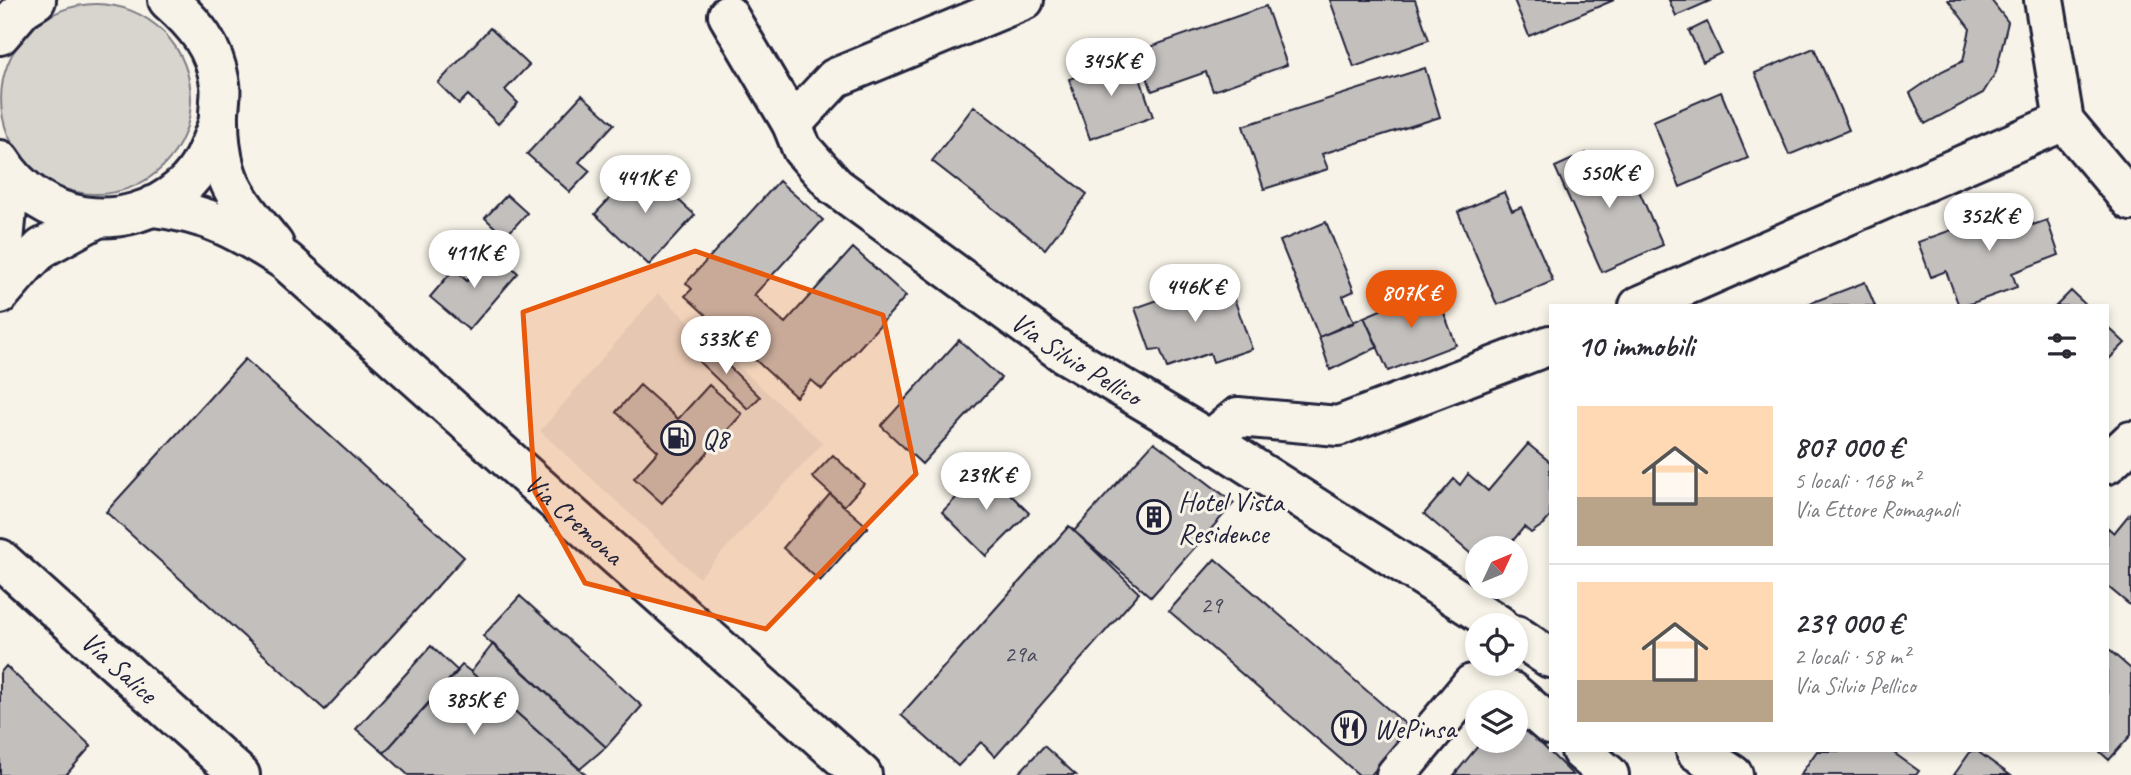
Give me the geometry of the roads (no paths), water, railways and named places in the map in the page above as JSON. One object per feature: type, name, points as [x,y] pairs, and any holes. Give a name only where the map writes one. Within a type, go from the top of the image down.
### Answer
[{"type":"street","points":[[0,35],[23,8],[36,0]]},
{"type":"street","name":"Via Cremona","points":[[168,0],[192,21],[211,51],[220,85],[219,121],[226,173],[235,191],[286,261]]},
{"type":"street","points":[[792,124],[835,78],[1024,0]]},
{"type":"street","points":[[2045,0],[2064,121],[2131,201]]},
{"type":"street","name":"Via Silvio Pellico","points":[[727,15],[792,124],[802,149],[835,186],[1062,352],[1210,440],[1480,613]]},
{"type":"street","name":"Via Cremona","points":[[5,168],[35,198],[65,212],[97,218],[126,216],[153,207],[184,186],[206,157],[219,121]]},
{"type":"street","points":[[1644,304],[2064,121]]},
{"type":"street","points":[[0,259],[4,242],[5,168]]},
{"type":"street","name":"Via Cremona","points":[[153,207],[184,211],[213,220],[248,236],[286,261],[862,775]]},
{"type":"street","points":[[0,294],[43,248],[97,218]]},
{"type":"street","points":[[1210,440],[1238,417],[1338,426],[1549,345]]},
{"type":"street","points":[[2109,462],[2131,441]]},
{"type":"street","name":"Via Salice","points":[[0,559],[240,775]]},
{"type":"street","points":[[1528,643],[1549,657]]},
{"type":"street","points":[[1396,775],[1472,684],[1512,692],[1549,724]]},
{"type":"street","points":[[1582,752],[1609,775]]},
{"type":"street","points":[[1698,752],[1733,775]]},
{"type":"place","name":"Q8","points":[[678,438]]},
{"type":"place","name":"Hotel Vista Residence","points":[[1154,517]]},
{"type":"place","name":"WePinsa","points":[[1349,728]]}]
